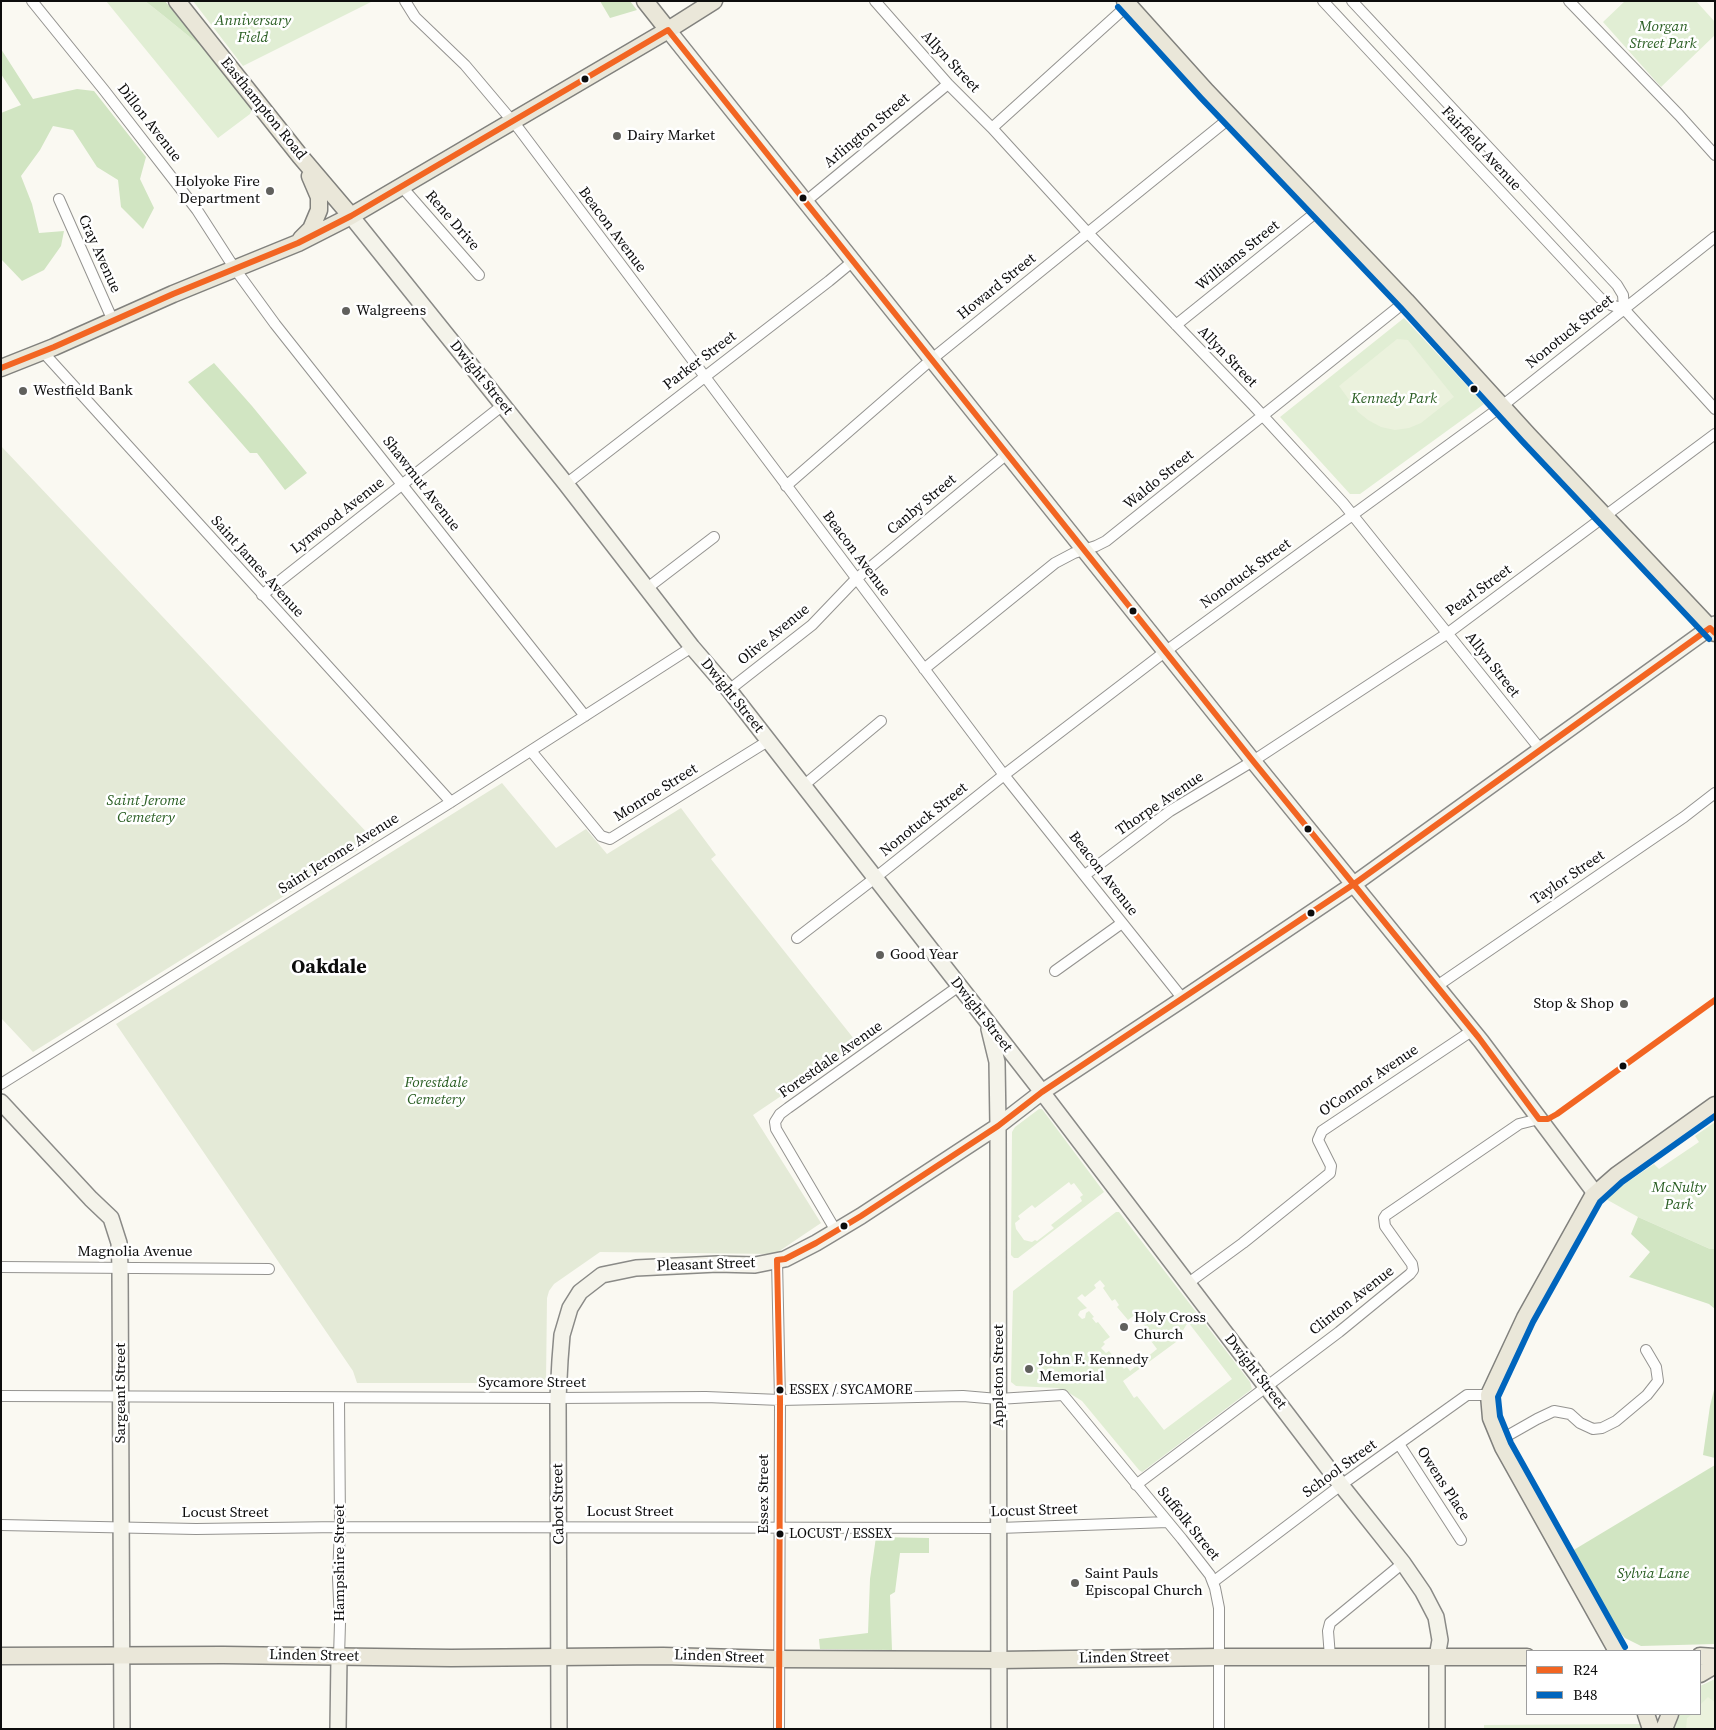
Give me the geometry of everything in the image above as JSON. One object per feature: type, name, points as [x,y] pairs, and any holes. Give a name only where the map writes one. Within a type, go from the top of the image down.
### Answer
[{"type":"main road","name":"Easthampton Road","points":[[177,1],[300,156],[351,216]]},
{"type":"main road","points":[[645,1],[1253,761],[1473,1030],[1595,1193]]},
{"type":"main road","points":[[1,368],[43,352],[298,243],[351,216],[668,30],[714,1]]},
{"type":"main road","points":[[1126,3],[1605,517],[1713,629]]},
{"type":"main road","points":[[298,243],[310,229],[319,210],[319,197],[300,156]]},
{"type":"main road","name":"Dwight Street","points":[[351,216],[566,484],[692,648],[729,690],[1042,1092],[1341,1485],[1403,1563],[1423,1592],[1436,1617],[1440,1640],[1437,1657],[1437,1729]]},
{"type":"main road","name":"Pleasant Street","points":[[586,1287],[602,1275],[636,1268],[717,1264],[755,1265],[785,1259],[836,1231],[998,1126],[1042,1092],[1183,1000],[1354,884],[1540,749],[1713,629]]},
{"type":"main road","name":"Appleton Street","points":[[988,1024],[997,1062],[998,1126],[999,1729]]},
{"type":"main road","name":"Sargeant Street","points":[[1,1102],[111,1218],[119,1244],[122,1729]]},
{"type":"main road","points":[[1617,1650],[1555,1542],[1500,1440],[1491,1418],[1490,1395],[1526,1318],[1595,1193],[1617,1175],[1715,1105]]},
{"type":"main road","name":"Cabot Street","points":[[559,1729],[560,1527],[558,1398],[562,1335],[570,1308],[580,1292],[586,1287]]},
{"type":"main road","name":"Linden Street","points":[[1,1656],[121,1655],[451,1658],[663,1656],[778,1659],[998,1660],[1219,1657],[1526,1657]]},
{"type":"main road","name":"Hampshire Street","points":[[338,1729],[339,1656]]},
{"type":"main road","points":[[1701,1656],[1715,1657]]},
{"type":"main road","points":[[1701,1673],[1715,1666]]},
{"type":"main road","points":[[1646,1715],[1651,1729]]},
{"type":"main road","points":[[1664,1729],[1670,1715]]},
{"type":"street","name":"Dillon Avenue","points":[[32,1],[197,210],[235,269]]},
{"type":"street","name":"Beacon Avenue","points":[[405,1],[415,17],[463,64],[512,120],[1004,775],[1183,1000]]},
{"type":"street","name":"Allyn Street","points":[[875,1],[948,84],[992,128],[1088,233],[1263,416],[1352,514],[1540,749]]},
{"type":"street","name":"Fairfield Avenue","points":[[1323,1],[1600,298],[1611,305],[1624,309],[1715,409]]},
{"type":"street","name":"Fairfield Avenue","points":[[1352,1],[1617,285],[1623,295],[1624,309]]},
{"type":"street","points":[[1569,1],[1679,114],[1715,155]]},
{"type":"street","points":[[992,128],[1126,3]]},
{"type":"street","name":"Arlington Street","points":[[805,202],[948,84]]},
{"type":"street","name":"Howard Street","points":[[786,486],[932,359],[1231,117]]},
{"type":"street","name":"Rene Drive","points":[[402,186],[479,275]]},
{"type":"street","name":"Cray Avenue","points":[[59,198],[113,321]]},
{"type":"street","name":"Williams Street","points":[[1176,325],[1319,210]]},
{"type":"street","name":"Nonotuck Street","points":[[797,938],[1004,775],[1166,651],[1502,406],[1715,237]]},
{"type":"street","name":"Parker Street","points":[[566,484],[852,262]]},
{"type":"street","name":"Shawmut Avenue","points":[[235,269],[275,324],[585,716]]},
{"type":"street","name":"Waldo Street","points":[[924,669],[1055,563],[1074,553],[1106,541],[1406,302]]},
{"type":"street","name":"Saint James Avenue","points":[[43,352],[450,802]]},
{"type":"street","name":"Lynwood Avenue","points":[[262,595],[503,405]]},
{"type":"street","name":"Pearl Street","points":[[1253,761],[1448,633],[1715,434]]},
{"type":"street","name":"Canby Street","points":[[856,579],[1007,454]]},
{"type":"street","points":[[646,589],[714,537]]},
{"type":"street","name":"Olive Avenue","points":[[729,690],[812,626],[856,579]]},
{"type":"street","name":"Saint Jerome Avenue","points":[[1,1084],[692,648]]},
{"type":"street","points":[[803,786],[881,721]]},
{"type":"street","name":"Monroe Street","points":[[531,751],[601,836],[610,839],[768,741]]},
{"type":"street","name":"Thorpe Avenue","points":[[1085,875],[1170,811],[1253,761]]},
{"type":"street","name":"Taylor Street","points":[[1437,986],[1684,817],[1715,793]]},
{"type":"street","points":[[1055,971],[1122,923]]},
{"type":"street","name":"Forestdale Avenue","points":[[836,1231],[776,1129],[775,1122],[780,1114],[788,1108],[959,986]]},
{"type":"street","name":"O'Connor Avenue","points":[[1187,1284],[1243,1243],[1330,1173],[1331,1166],[1318,1140],[1322,1131],[1473,1030]]},
{"type":"street","name":"Clinton Avenue","points":[[1136,1485],[1339,1332],[1410,1274],[1413,1270],[1412,1264],[1385,1226],[1384,1218],[1386,1215],[1519,1124],[1539,1119]]},
{"type":"street","name":"Essex Street","points":[[776,1260],[780,1400],[779,1729]]},
{"type":"street","name":"Magnolia Avenue","points":[[1,1267],[269,1269]]},
{"type":"street","points":[[1500,1440],[1554,1411],[1570,1414],[1580,1423],[1593,1428],[1602,1428],[1616,1421],[1647,1395],[1658,1381],[1656,1367],[1646,1350]]},
{"type":"street","name":"Sycamore Street","points":[[1,1396],[339,1398],[706,1397],[780,1400],[963,1396],[998,1399],[1063,1395]]},
{"type":"street","name":"Suffolk Street","points":[[1063,1395],[1210,1575],[1219,1608],[1219,1729]]},
{"type":"street","name":"School Street","points":[[1213,1582],[1341,1485],[1467,1395],[1490,1395]]},
{"type":"street","name":"Hampshire Street","points":[[339,1398],[339,1656]]},
{"type":"street","name":"Owens Place","points":[[1399,1444],[1461,1540]]},
{"type":"street","name":"Locust Street","points":[[1,1525],[196,1529],[340,1527],[1000,1528],[1168,1522]]},
{"type":"street","points":[[1330,1657],[1328,1631],[1330,1623],[1403,1563]]},
{"type":"green space","points":[[106,1],[145,1],[202,47],[252,109],[250,114],[218,138]]},
{"type":"green space","points":[[145,1],[165,1],[202,47],[164,16]]},
{"type":"green space","name":"Anniversary Field","points":[[193,1],[373,1],[243,66]]},
{"type":"green space","points":[[600,1],[630,1],[637,10],[610,18]]},
{"type":"green space","name":"Morgan Street Park","points":[[1625,1],[1696,1],[1715,22],[1715,35],[1661,87],[1603,22]]},
{"type":"green space","points":[[1,49],[33,99],[77,89],[94,91],[146,157],[140,179],[154,208],[143,229],[121,207],[118,180],[97,167],[73,130],[53,126],[40,150],[21,176],[32,204],[39,233],[64,231],[61,246],[44,270],[22,281],[1,259],[1,113],[21,105],[1,74]]},
{"type":"green space","name":"Kennedy Park","points":[[1404,318],[1484,404],[1360,494],[1350,494],[1280,417]]},
{"type":"green space","points":[[1397,339],[1408,340],[1454,397],[1421,423],[1409,428],[1395,430],[1381,427],[1368,420],[1358,412],[1339,386]]},
{"type":"green space","points":[[214,363],[307,473],[285,490],[257,453],[250,453],[188,382]]},
{"type":"green space","name":"Saint Jerome Cemetery","points":[[1,446],[374,840],[33,1052],[1,1018]]},
{"type":"green space","name":"Forestdale Cemetery","points":[[502,783],[556,848],[586,829],[607,854],[681,808],[716,855],[711,859],[858,1044],[753,1115],[821,1223],[775,1254],[600,1252],[554,1284],[549,1291],[547,1298],[546,1383],[357,1383],[353,1371],[116,1024]]},
{"type":"green space","points":[[1039,1109],[1042,1109],[1104,1192],[1018,1258],[1014,1258],[1011,1255],[1012,1132],[1015,1127]],"holes":[[[1069,1182],[1071,1185],[1074,1183],[1083,1195],[1080,1197],[1082,1201],[1051,1225],[1054,1228],[1037,1241],[1024,1240],[1016,1229],[1015,1223],[1020,1219],[1018,1216],[1032,1205],[1035,1208]]]},
{"type":"green space","name":"McNulty Park","points":[[1715,1122],[1715,1249],[1710,1249],[1638,1217],[1604,1198],[1654,1164],[1659,1169],[1699,1142],[1695,1136]]},
{"type":"green space","points":[[1116,1212],[1119,1212],[1250,1382],[1252,1389],[1142,1472],[1082,1401],[1057,1388],[1016,1386],[1011,1382],[1013,1291]],"holes":[[[1100,1280],[1112,1301],[1115,1299],[1119,1305],[1117,1307],[1128,1320],[1136,1314],[1148,1330],[1145,1333],[1157,1349],[1130,1371],[1127,1367],[1124,1369],[1109,1351],[1106,1353],[1101,1348],[1105,1344],[1103,1342],[1110,1337],[1098,1322],[1096,1323],[1089,1311],[1086,1313],[1085,1318],[1082,1319],[1078,1315],[1080,1311],[1087,1308],[1077,1298],[1082,1294],[1085,1297],[1096,1288],[1094,1285]],[[1188,1322],[1232,1379],[1164,1430],[1137,1396],[1134,1398],[1123,1381],[1176,1342]]]},
{"type":"green space","points":[[1638,1217],[1710,1249],[1715,1249],[1715,1309],[1709,1304],[1629,1277],[1650,1252],[1631,1234]]},
{"type":"green space","points":[[1715,1386],[1715,1458],[1703,1455]]},
{"type":"green space","name":"Sylvia Lane","points":[[1715,1465],[1715,1644],[1641,1646],[1625,1638],[1609,1620],[1572,1551]]},
{"type":"green space","points":[[876,1537],[929,1538],[929,1553],[900,1553],[895,1592],[890,1595],[892,1650],[820,1649],[819,1639],[868,1633],[870,1579]]},
{"type":"green space","points":[[1715,1679],[1715,1729],[1671,1729],[1676,1715],[1701,1715],[1701,1686]]},
{"type":"green space","points":[[1708,1697],[1715,1702],[1715,1729],[1686,1729],[1687,1718],[1691,1715],[1701,1715],[1701,1704]]},
{"type":"green space","points":[[1642,1724],[1643,1729],[1484,1729],[1484,1725]]},
{"type":"transit line","name":"B48","points":[[1118,7],[1201,98],[1400,307],[1522,441],[1709,639]]},
{"type":"transit line","name":"R24","points":[[1,368],[298,243],[351,216],[668,30],[1253,761],[1479,1038],[1539,1119],[1548,1119],[1557,1114],[1715,1000]]},
{"type":"transit line","name":"R24","points":[[779,1729],[780,1400],[777,1260],[785,1259],[816,1243],[861,1216],[998,1126],[1042,1092],[1354,884],[1710,628],[1715,633]]},
{"type":"transit line","name":"B48","points":[[1625,1647],[1511,1443],[1500,1416],[1498,1397],[1533,1322],[1600,1202],[1622,1182],[1715,1116]]},
{"type":"place","name":"Dairy Market","points":[[617,136]]},
{"type":"place","name":"Holyoke Fire Department","points":[[270,191]]},
{"type":"place","name":"Walgreens","points":[[346,311]]},
{"type":"place","name":"Westfield Bank","points":[[23,391]]},
{"type":"place","name":"Good Year","points":[[880,955]]},
{"type":"place","name":"Stop & Shop","points":[[1624,1004]]},
{"type":"place","name":"Holy Cross Church","points":[[1124,1327]]},
{"type":"place","name":"John F. Kennedy Memorial","points":[[1029,1369]]},
{"type":"place","name":"ESSEX / SYCAMORE","points":[[780,1390]]},
{"type":"place","name":"LOCUST / ESSEX","points":[[780,1534]]},
{"type":"place","name":"Saint Pauls Episcopal Church","points":[[1075,1583]]},
{"type":"district","name":"Oakdale","points":[[329,968]]}]
